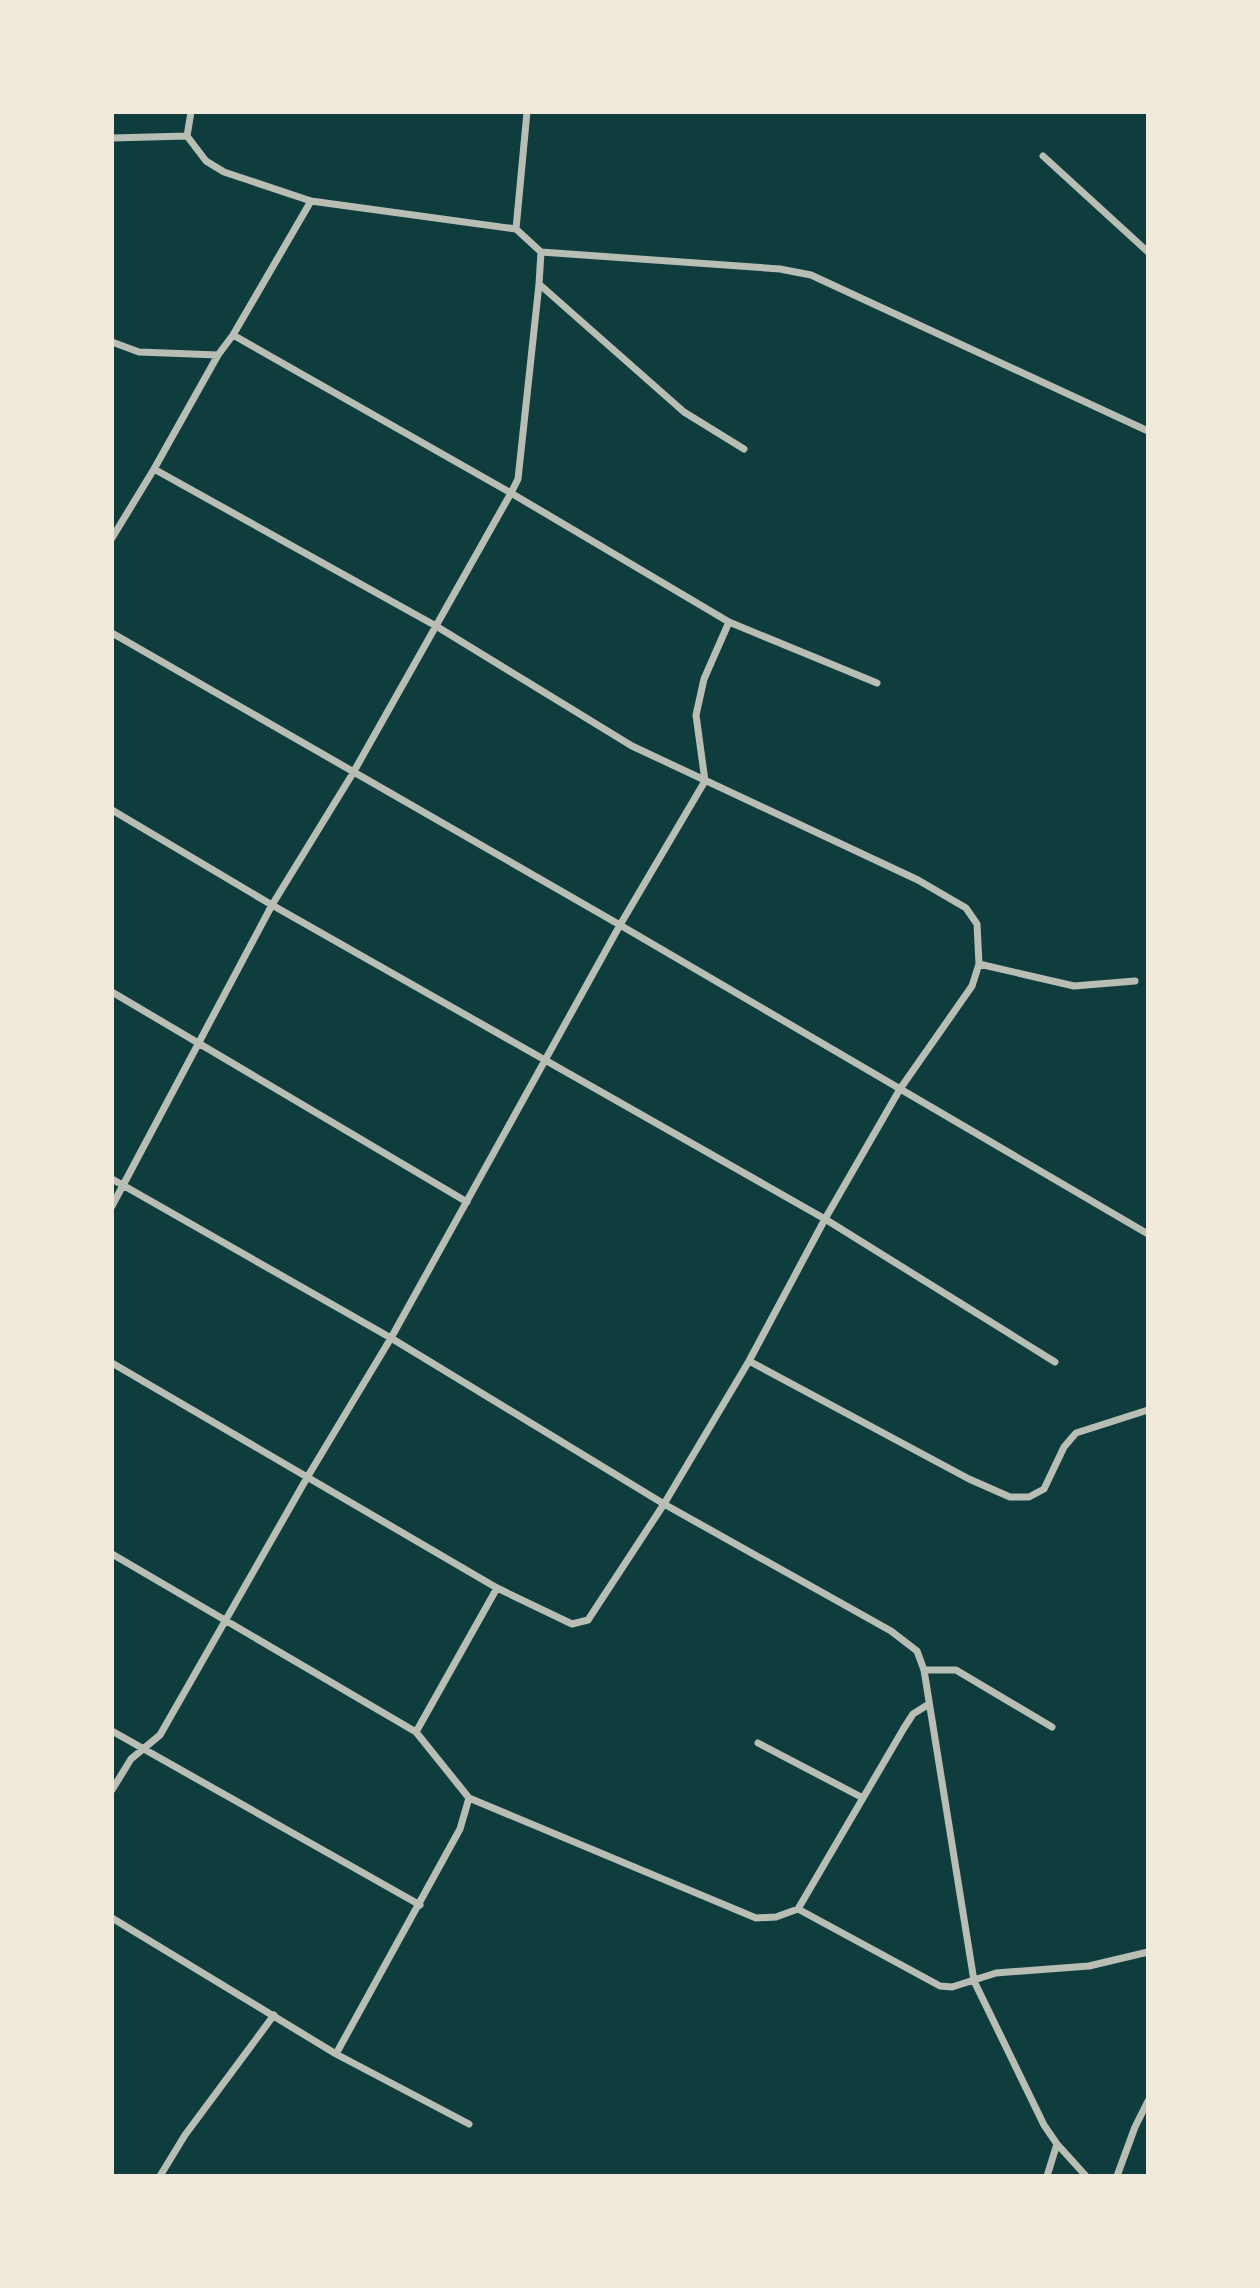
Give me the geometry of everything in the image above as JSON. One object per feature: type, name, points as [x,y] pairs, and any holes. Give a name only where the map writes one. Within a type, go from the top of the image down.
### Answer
[{"type":"street","points":[[191,112],[187,136],[206,161],[224,172],[311,201],[516,229],[541,252],[780,269],[811,275],[1148,431]]},
{"type":"street","points":[[516,229],[527,112]]},
{"type":"street","points":[[112,138],[187,136]]},
{"type":"street","points":[[1043,156],[1148,252]]},
{"type":"street","points":[[112,538],[311,201]]},
{"type":"street","points":[[112,1206],[272,905],[353,773],[518,479],[541,252]]},
{"type":"street","points":[[539,284],[684,412],[744,449]]},
{"type":"street","points":[[233,335],[511,493],[729,622],[877,682]]},
{"type":"street","points":[[112,341],[139,352],[218,355]]},
{"type":"street","points":[[112,1363],[497,1588],[572,1624],[588,1620],[664,1504],[749,1361],[825,1219],[900,1089],[972,986],[979,964],[977,924],[966,908],[918,880],[632,746],[436,626],[155,468]]},
{"type":"street","points":[[112,1790],[131,1759],[160,1735],[308,1476],[391,1338],[544,1059],[705,781],[696,715],[704,679],[729,622]]},
{"type":"street","points":[[112,633],[620,925],[1148,1234]]},
{"type":"street","points":[[112,810],[272,905],[825,1219],[1055,1362]]},
{"type":"street","points":[[979,964],[1074,986],[1135,981]]},
{"type":"street","points":[[112,992],[467,1202]]},
{"type":"street","points":[[112,1179],[391,1338],[664,1504],[891,1631],[917,1651],[924,1670],[974,1981],[1044,2125],[1086,2176]]},
{"type":"street","points":[[749,1361],[969,1479],[1010,1497],[1030,1497],[1044,1489],[1064,1447],[1076,1433],[1148,1410]]},
{"type":"street","points":[[112,1554],[416,1732],[469,1798],[756,1918],[776,1917],[798,1909],[913,1714],[929,1704]]},
{"type":"street","points":[[416,1732],[497,1588]]},
{"type":"street","points":[[924,1670],[956,1670],[1052,1727]]},
{"type":"street","points":[[112,1731],[420,1905]]},
{"type":"street","points":[[758,1743],[863,1798]]},
{"type":"street","points":[[336,2054],[460,1829],[469,1798]]},
{"type":"street","points":[[798,1909],[940,1986],[952,1987],[996,1973],[1089,1966],[1148,1952]]},
{"type":"street","points":[[112,1918],[336,2054],[469,2124]]},
{"type":"street","points":[[160,2176],[185,2135],[274,2015]]},
{"type":"street","points":[[1117,2176],[1148,2101]]},
{"type":"street","points":[[1047,2176],[1057,2144]]}]
